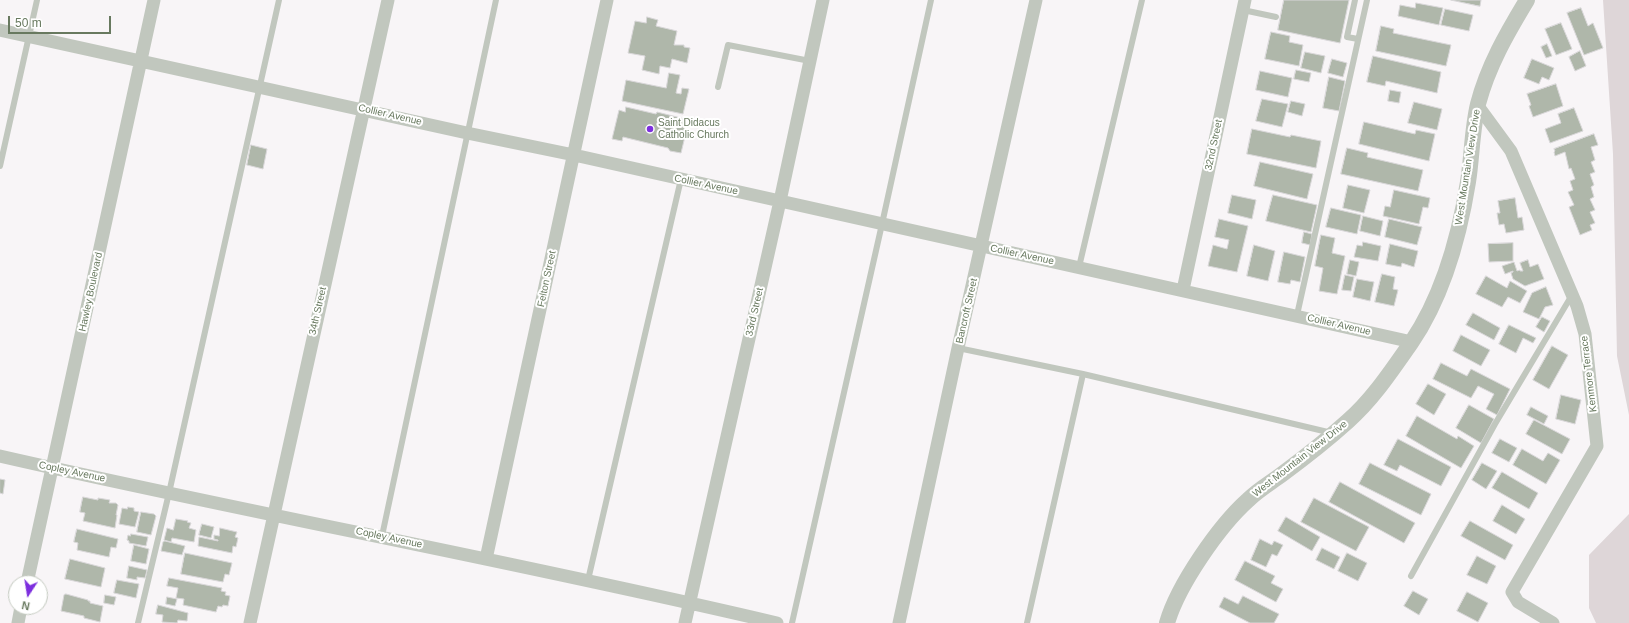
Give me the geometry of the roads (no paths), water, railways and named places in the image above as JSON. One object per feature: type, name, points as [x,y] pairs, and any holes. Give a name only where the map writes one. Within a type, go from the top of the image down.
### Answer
[{"type":"street","name":"Hawley Boulevard","points":[[29,575],[154,0]]},
{"type":"street","name":"34th Street","points":[[251,623],[273,516],[388,0]]},
{"type":"street","name":"Felton Street","points":[[486,559],[607,0]]},
{"type":"street","name":"33rd Street","points":[[685,623],[780,201],[823,0]]},
{"type":"street","name":"Bancroft Street","points":[[899,623],[958,348],[1036,0]]},
{"type":"street","name":"West Mountain View Drive","points":[[1167,623],[1184,584],[1224,524],[1249,499],[1350,420],[1374,393],[1412,342],[1427,315],[1446,271],[1456,241],[1468,183],[1478,106],[1487,77],[1500,44],[1527,0]]},
{"type":"street","name":"32nd Street","points":[[1183,290],[1244,5]]},
{"type":"street","name":"Collier Avenue","points":[[0,30],[467,133],[574,155],[1297,315],[1412,342]]},
{"type":"street","name":"Kenmore Terrace","points":[[1478,106],[1511,151],[1573,294],[1585,334],[1597,446],[1512,592],[1518,602],[1553,623]]},
{"type":"street","name":"Copley Avenue","points":[[0,456],[273,516],[382,536],[588,580],[777,623]]},
{"type":"lane","points":[[0,166],[37,0]]},
{"type":"lane","points":[[138,623],[169,492],[279,0]]},
{"type":"lane","points":[[382,536],[496,0]]},
{"type":"lane","points":[[792,623],[931,0]]},
{"type":"lane","points":[[1078,267],[1142,0]]},
{"type":"lane","points":[[1356,0],[1347,37],[1358,40]]},
{"type":"lane","points":[[1297,315],[1367,0]]},
{"type":"lane","points":[[1244,5],[1276,17]]},
{"type":"lane","points":[[718,87],[728,45],[810,61]]},
{"type":"lane","points":[[588,580],[681,179]]},
{"type":"lane","points":[[1411,576],[1495,424],[1573,294]]},
{"type":"lane","points":[[958,348],[1083,374],[1334,433]]},
{"type":"lane","points":[[1027,623],[1083,374]]},
{"type":"place","name":"Saint Didacus Catholic Church","points":[[650,129]]}]
